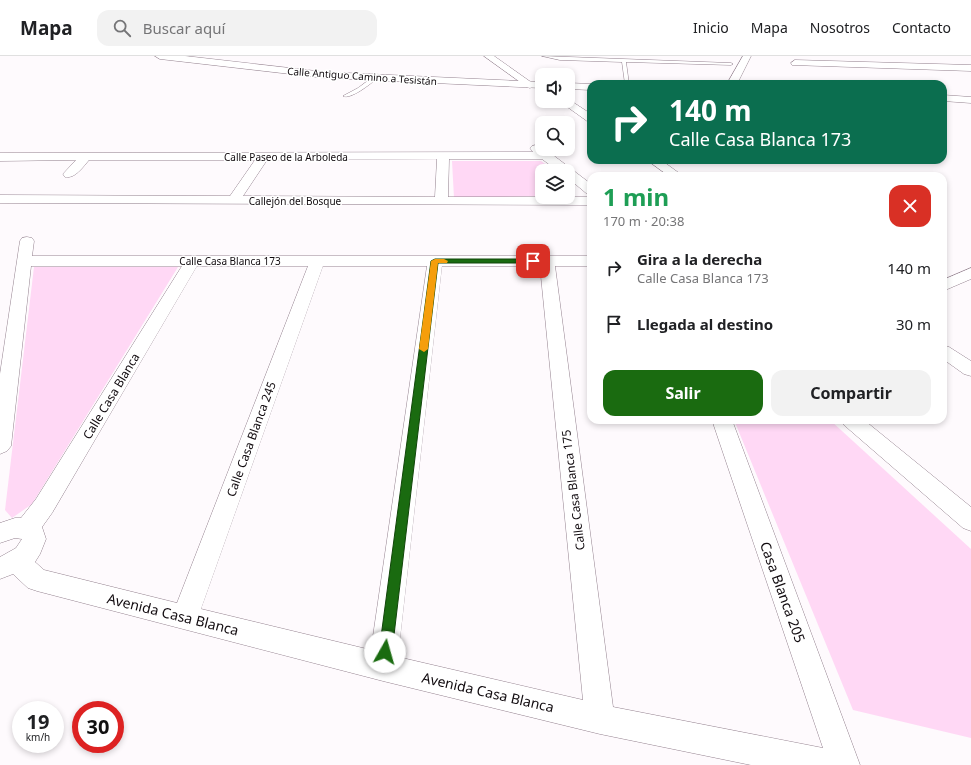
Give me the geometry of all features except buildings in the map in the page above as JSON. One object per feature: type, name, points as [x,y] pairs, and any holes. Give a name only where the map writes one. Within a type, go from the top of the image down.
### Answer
[{"type":"street","name":"Calle Antiguo Camino a Tesistán","points":[[160,56],[325,75],[535,86]]},
{"type":"street","points":[[488,56],[535,84]]},
{"type":"street","points":[[734,80],[747,56]]},
{"type":"street","points":[[795,63],[971,68]]},
{"type":"street","points":[[919,66],[923,78]]},
{"type":"street","points":[[575,86],[587,87]]},
{"type":"street","points":[[947,98],[971,100]]},
{"type":"street","points":[[574,108],[587,116]]},
{"type":"street","points":[[531,144],[535,147]]},
{"type":"street","name":"Calle Paseo de la Arboleda","points":[[0,157],[263,157],[355,163],[442,157],[535,155]]},
{"type":"street","points":[[546,156],[557,164]]},
{"type":"street","points":[[69,174],[86,157]]},
{"type":"street","points":[[167,168],[175,157]]},
{"type":"street","points":[[234,200],[263,157]]},
{"type":"street","points":[[441,201],[442,157]]},
{"type":"street","points":[[659,164],[671,172]]},
{"type":"street","points":[[575,178],[587,187]]},
{"type":"street","name":"Callejón del Bosque","points":[[0,199],[587,201]]},
{"type":"street","points":[[0,446],[27,241]]},
{"type":"street","name":"Calle Casa Blanca","points":[[27,528],[44,506],[192,261]]},
{"type":"street","name":"Calle Casa Blanca 245","points":[[185,617],[317,261]]},
{"type":"street","points":[[383,667],[435,261]]},
{"type":"street","name":"Calle Casa Blanca 175","points":[[547,261],[600,719]]},
{"type":"street","name":"Calle Casa Blanca 173","points":[[25,262],[587,261]]},
{"type":"street","points":[[947,284],[971,273]]},
{"type":"street","points":[[947,355],[971,370]]},
{"type":"street","name":"Casa Blanca 205","points":[[723,424],[844,765]]},
{"type":"street","points":[[856,424],[971,521]]},
{"type":"street","points":[[0,533],[13,528],[27,528],[33,532],[35,538],[27,555],[9,565]]},
{"type":"street","name":"Avenida Casa Blanca","points":[[9,565],[36,580],[383,667],[600,719],[828,765]]},
{"type":"lane","points":[[544,56],[560,59],[731,64]]},
{"type":"lane","points":[[700,63],[704,56]]},
{"type":"lane","points":[[624,61],[626,80]]},
{"type":"lane","points":[[345,96],[375,78]]},
{"type":"shaded area","points":[[452,161],[541,161],[545,164],[535,164],[535,196],[454,198]]},
{"type":"shaded area","points":[[34,267],[178,267],[32,504],[12,518],[5,510]]},
{"type":"shaded area","points":[[736,424],[834,424],[971,549],[971,738],[853,710]]},
{"type":"slow traffic","points":[[424,349],[435,261],[444,261]]},
{"type":"route","points":[[385,652],[435,261],[533,261]]}]
